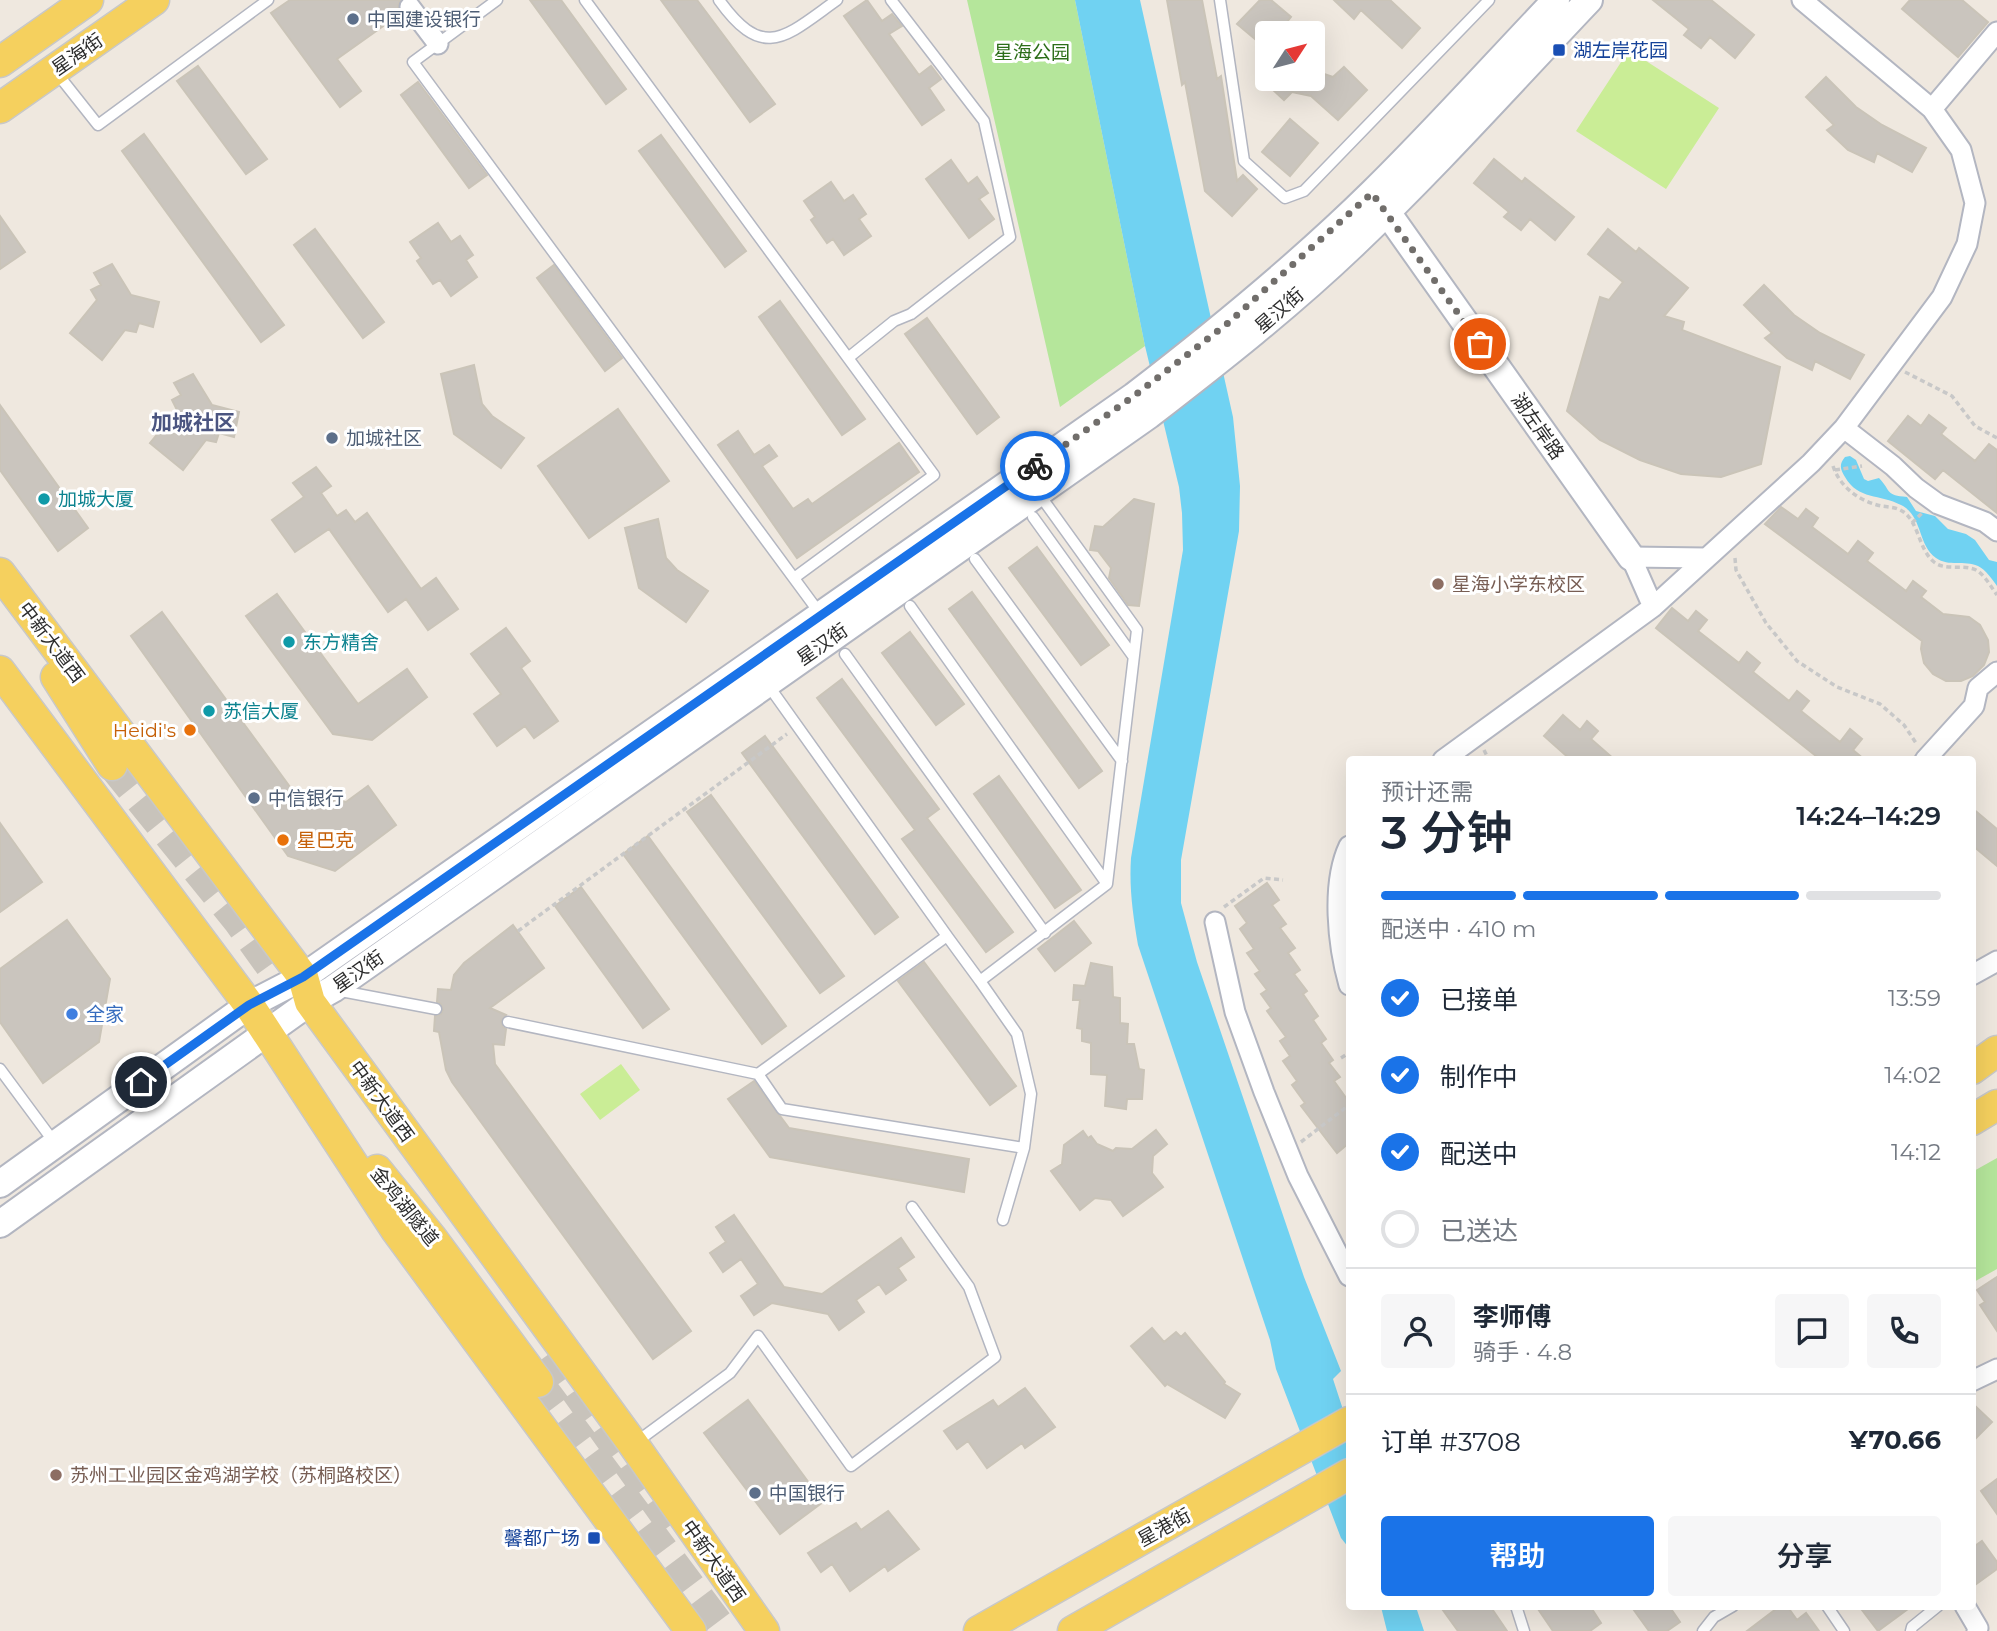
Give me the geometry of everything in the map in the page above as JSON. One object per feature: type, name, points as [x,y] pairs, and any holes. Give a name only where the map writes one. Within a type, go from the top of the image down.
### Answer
[{"type":"main road","name":"星海街","points":[[0,62],[88,0]]},
{"type":"main road","name":"星海街","points":[[0,108],[154,0]]},
{"type":"main road","name":"星汉街","points":[[1380,202],[1556,0]]},
{"type":"main road","name":"星汉街","points":[[0,1224],[267,1033],[316,990],[821,615],[1142,405],[1235,333],[1380,202],[1589,0]]},
{"type":"main road","name":"湖左岸路","points":[[1380,202],[1631,557]]},
{"type":"main road","name":"星汉街","points":[[0,1184],[249,1005],[316,990],[767,683],[1035,505],[1142,405]]},
{"type":"main road","name":"中新大道西","points":[[0,573],[316,990],[764,1631]]},
{"type":"main road","points":[[0,590],[112,765]]},
{"type":"main road","points":[[0,671],[249,1005],[396,1230],[691,1631]]},
{"type":"main road","name":"金鸡湖隧道","points":[[267,1033],[431,1237],[538,1382]]},
{"type":"main road","points":[[1976,1117],[1997,1105]]},
{"type":"main road","name":"星港街","points":[[979,1631],[1346,1424]]},
{"type":"main road","points":[[1073,1631],[1346,1476]]},
{"type":"street","points":[[1448,756],[1653,607],[1825,449],[1844,428],[1942,297],[1967,244],[1975,203],[1961,150],[1932,109],[1802,0]]},
{"type":"street","points":[[410,6],[438,44]]},
{"type":"street","points":[[1932,109],[1997,32]]},
{"type":"street","points":[[1844,428],[1938,503],[1985,522],[1997,531]]},
{"type":"street","points":[[1653,607],[1631,557],[1706,558]]},
{"type":"street","points":[[1929,756],[1974,706],[1978,688],[1997,672]]},
{"type":"street","points":[[1346,854],[1341,877],[1339,922],[1346,973]]},
{"type":"street","points":[[1215,922],[1235,1012],[1264,1092],[1288,1152],[1346,1270]]},
{"type":"street","points":[[1976,973],[1997,961]]},
{"type":"street","points":[[1976,1379],[1997,1369]]},
{"type":"street","points":[[1967,1610],[1978,1628],[1977,1631]]},
{"type":"lane","points":[[54,69],[98,125],[268,0]]},
{"type":"lane","points":[[497,0],[413,62],[821,615]]},
{"type":"lane","points":[[584,0],[934,475],[794,578]]},
{"type":"lane","points":[[719,0],[754,36],[773,39],[798,28],[837,0]]},
{"type":"lane","points":[[848,358],[894,321],[911,314],[1010,236],[984,121],[891,0]]},
{"type":"lane","points":[[1220,0],[1244,161],[1285,198],[1304,191],[1489,0]]},
{"type":"lane","points":[[980,981],[1107,884],[1122,761],[1137,630],[1035,505]]},
{"type":"lane","points":[[1035,505],[1133,656]]},
{"type":"lane","points":[[975,558],[1122,761]]},
{"type":"lane","points":[[910,606],[1107,884]]},
{"type":"lane","points":[[845,653],[1045,933]]},
{"type":"lane","points":[[767,683],[1017,1034],[1031,1094],[1024,1148],[1003,1220]]},
{"type":"lane","points":[[758,1074],[947,936]]},
{"type":"lane","points":[[316,990],[436,1009]]},
{"type":"lane","points":[[508,1022],[758,1074],[782,1109],[1024,1148]]},
{"type":"lane","points":[[0,1069],[55,1144]]},
{"type":"lane","points":[[632,1444],[730,1373],[758,1336],[851,1466],[995,1357],[969,1287],[912,1207]]},
{"type":"lane","points":[[1517,1610],[1524,1631]]},
{"type":"lane","points":[[1703,1631],[1714,1617],[1725,1610]]},
{"type":"lane","points":[[1830,1610],[1844,1631]]},
{"type":"lane","points":[[1911,1631],[1912,1627],[1933,1610]]},
{"type":"path","points":[[1891,365],[1952,396],[1975,426],[1997,438]]},
{"type":"path","points":[[1825,449],[1837,470],[1838,479],[1852,494],[1877,505],[1899,509],[1908,515],[1914,522],[1923,548],[1934,562],[1973,569],[1985,578],[1997,595]]},
{"type":"path","points":[[1837,470],[1859,467]]},
{"type":"path","points":[[1731,535],[1736,570],[1766,623],[1797,661],[1837,687],[1880,704],[1904,725],[1924,756]]},
{"type":"path","points":[[518,931],[798,726]]},
{"type":"path","points":[[1215,922],[1221,910],[1264,878],[1283,880]]},
{"type":"path","points":[[1340,1058],[1346,1055]]},
{"type":"path","points":[[1288,1152],[1346,1107]]},
{"type":"green space","name":"星海公园","points":[[967,0],[1075,0],[1145,346],[1060,407]]},
{"type":"green space","points":[[1629,50],[1719,108],[1666,189],[1576,131]]},
{"type":"green space","points":[[621,1064],[640,1090],[600,1120],[580,1094]]},
{"type":"green space","points":[[1997,1158],[1997,1269],[1976,1281],[1976,1170]]},
{"type":"water","points":[[1075,0],[1140,0],[1233,417],[1240,486],[1239,531],[1181,860],[1181,903],[1197,962],[1304,1277],[1341,1371],[1333,1379],[1346,1419],[1346,1544],[1341,1538],[1276,1369],[1270,1340],[1138,945],[1132,902],[1131,858],[1183,550],[1179,487],[1145,346]]},
{"type":"water","points":[[1850,456],[1856,460],[1864,479],[1868,481],[1879,478],[1892,494],[1907,497],[1916,511],[1935,516],[1948,529],[1966,534],[1975,540],[1989,560],[1997,562],[1997,586],[1978,566],[1936,558],[1926,545],[1913,516],[1901,505],[1856,490],[1843,474],[1841,467],[1845,457]]},
{"type":"water","points":[[1382,1610],[1417,1610],[1424,1631],[1387,1631]]},
{"type":"building","points":[[290,0],[400,0],[400,14],[337,59],[361,91],[340,107],[271,13]]},
{"type":"building","points":[[530,0],[561,0],[626,89],[606,104]]},
{"type":"building","points":[[661,0],[697,0],[775,104],[750,122]]},
{"type":"building","points":[[867,0],[882,21],[892,14],[902,26],[889,34],[919,75],[931,66],[941,79],[929,88],[944,110],[922,125],[844,16]]},
{"type":"building","points":[[1167,0],[1202,0],[1217,79],[1221,76],[1237,181],[1243,175],[1257,189],[1232,216],[1205,191]]},
{"type":"building","points":[[1260,0],[1271,0],[1291,17],[1288,21],[1255,21],[1255,39],[1237,24]]},
{"type":"building","points":[[1334,0],[1390,0],[1420,28],[1402,48],[1361,10],[1354,19]]},
{"type":"building","points":[[1653,0],[1711,0],[1754,35],[1735,58],[1710,37],[1701,48],[1684,35],[1689,29]]},
{"type":"building","points":[[1910,0],[1962,0],[1988,22],[1958,57],[1902,9]]},
{"type":"building","points":[[198,66],[267,159],[246,174],[177,81]]},
{"type":"building","points":[[1344,67],[1367,90],[1338,120],[1311,96],[1292,92],[1284,100],[1274,91],[1325,91],[1325,74],[1333,77]]},
{"type":"building","points":[[1826,77],[1856,107],[1882,125],[1926,148],[1912,172],[1877,153],[1874,162],[1848,150],[1827,130],[1834,125],[1806,97]]},
{"type":"building","points":[[418,82],[487,175],[469,188],[401,95]]},
{"type":"building","points":[[1290,119],[1318,143],[1290,176],[1262,152]]},
{"type":"building","points":[[144,134],[284,325],[261,342],[122,151]]},
{"type":"building","points":[[661,135],[746,251],[725,267],[639,151]]},
{"type":"building","points":[[1494,159],[1522,182],[1525,178],[1574,217],[1555,240],[1530,219],[1521,230],[1504,217],[1509,212],[1474,183]]},
{"type":"building","points":[[951,160],[968,184],[977,177],[988,193],[979,199],[994,219],[969,238],[926,179]]},
{"type":"building","points":[[831,182],[844,201],[853,195],[866,214],[859,219],[871,236],[844,255],[833,239],[827,243],[811,220],[815,217],[804,201]]},
{"type":"building","points":[[0,216],[25,252],[0,269]]},
{"type":"building","points":[[438,223],[451,242],[460,236],[473,255],[466,260],[477,277],[451,296],[440,280],[433,284],[417,261],[421,258],[410,242]]},
{"type":"building","points":[[315,229],[384,322],[363,338],[294,245]]},
{"type":"building","points":[[1608,229],[1636,252],[1639,248],[1688,288],[1664,316],[1684,322],[1682,330],[1780,367],[1761,464],[1721,477],[1681,474],[1640,460],[1600,440],[1567,411],[1600,297],[1609,300],[1623,282],[1588,254]]},
{"type":"building","points":[[112,264],[131,295],[159,302],[153,327],[139,323],[136,332],[125,330],[102,360],[70,333],[97,300],[91,290],[101,285],[94,273]]},
{"type":"building","points":[[554,265],[622,358],[605,371],[537,278]]},
{"type":"building","points":[[1764,285],[1794,315],[1820,333],[1864,355],[1850,379],[1815,361],[1812,370],[1787,358],[1765,338],[1772,333],[1744,305]]},
{"type":"building","points":[[780,301],[865,419],[842,435],[759,317]]},
{"type":"building","points":[[927,318],[999,417],[977,434],[905,334]]},
{"type":"building","points":[[474,365],[482,404],[492,416],[524,438],[501,468],[454,434],[441,374]]},
{"type":"building","points":[[193,374],[212,405],[239,412],[234,437],[219,433],[216,442],[206,440],[183,470],[150,443],[177,410],[172,400],[181,395],[174,383]]},
{"type":"building","name":"加城大厦","points":[[0,405],[88,528],[58,551],[0,470]]},
{"type":"building","points":[[618,409],[669,481],[589,538],[538,466]]},
{"type":"building","points":[[1929,415],[1946,428],[1941,434],[1975,461],[1989,444],[1997,450],[1997,513],[1943,470],[1935,479],[1888,441],[1908,416],[1921,426]]},
{"type":"building","points":[[738,431],[754,455],[769,445],[777,456],[762,466],[793,509],[808,499],[812,504],[899,443],[919,472],[797,558],[718,445]]},
{"type":"building","points":[[316,467],[331,486],[321,493],[337,516],[346,510],[355,522],[367,513],[421,589],[436,578],[458,609],[428,630],[406,599],[388,612],[329,529],[295,552],[272,520],[304,497],[293,483]]},
{"type":"building","points":[[1134,499],[1154,504],[1139,606],[1128,605],[1109,578],[1111,568],[1098,551],[1090,550],[1095,526],[1103,527]]},
{"type":"building","points":[[1781,507],[1798,519],[1806,509],[1818,518],[1812,527],[1848,554],[1858,541],[1873,553],[1867,561],[1906,591],[1913,581],[1926,591],[1921,597],[1943,614],[1969,617],[1980,625],[1988,640],[1989,652],[1984,665],[1973,676],[1961,681],[1946,681],[1933,674],[1924,663],[1922,641],[1765,524]]},
{"type":"building","points":[[658,519],[666,558],[677,570],[708,591],[686,622],[639,588],[625,528]]},
{"type":"building","points":[[1037,547],[1109,645],[1081,665],[1009,568]]},
{"type":"building","points":[[972,592],[1102,771],[1079,788],[949,609]]},
{"type":"building","name":"东方精舍","points":[[277,594],[358,704],[407,669],[427,697],[372,740],[333,734],[246,616]]},
{"type":"building","points":[[1672,608],[1688,621],[1696,611],[1707,620],[1698,631],[1739,663],[1747,652],[1760,663],[1753,672],[1789,701],[1797,691],[1809,701],[1801,711],[1840,742],[1850,729],[1862,739],[1853,750],[1860,756],[1816,756],[1656,628]]},
{"type":"building","name":"苏信大厦","points":[[162,612],[293,791],[346,802],[368,786],[396,825],[335,871],[288,856],[131,636]]},
{"type":"building","points":[[506,628],[530,661],[521,668],[558,721],[534,738],[525,726],[497,746],[474,714],[501,694],[471,654]]},
{"type":"building","points":[[910,632],[964,704],[936,725],[882,653]]},
{"type":"building","points":[[842,679],[939,809],[927,818],[1013,932],[986,952],[902,839],[915,830],[817,698]]},
{"type":"building","points":[[1563,715],[1580,730],[1587,721],[1598,731],[1591,739],[1610,756],[1566,756],[1544,736]]},
{"type":"building","points":[[765,736],[898,917],[875,934],[742,753]]},
{"type":"building","points":[[999,776],[1081,890],[1055,908],[974,794]]},
{"type":"building","points":[[711,795],[844,976],[820,993],[687,812]]},
{"type":"building","points":[[1976,811],[1997,829],[1997,866],[1976,848]]},
{"type":"building","points":[[0,823],[42,882],[0,912]]},
{"type":"building","points":[[648,836],[786,1026],[762,1044],[623,854]]},
{"type":"building","points":[[1267,883],[1279,900],[1272,905],[1286,924],[1280,928],[1295,948],[1288,953],[1300,970],[1294,974],[1307,991],[1303,994],[1318,1016],[1313,1020],[1326,1039],[1321,1043],[1333,1060],[1329,1063],[1340,1077],[1334,1081],[1346,1098],[1346,1146],[1337,1153],[1301,1106],[1305,1103],[1292,1085],[1297,1081],[1283,1061],[1290,1056],[1280,1041],[1286,1037],[1267,1011],[1271,1008],[1261,994],[1267,990],[1255,974],[1260,971],[1247,953],[1254,949],[1240,929],[1247,923],[1235,906]]},
{"type":"building","points":[[581,887],[669,1009],[643,1028],[555,906]]},
{"type":"building","points":[[67,920],[110,979],[99,1042],[43,1083],[0,1022],[0,969]]},
{"type":"building","points":[[1074,921],[1091,943],[1055,971],[1038,949]]},
{"type":"building","points":[[513,925],[544,968],[490,1008],[506,1015],[501,1021],[506,1029],[504,1045],[493,1044],[495,1064],[691,1331],[653,1359],[452,1082],[446,1070],[439,1032],[434,1031],[435,1016],[443,1010],[437,1002],[438,989],[451,990],[454,975],[464,963]]},
{"type":"building","points":[[924,962],[1016,1086],[990,1105],[898,981]]},
{"type":"building","points":[[1091,963],[1112,967],[1113,997],[1120,998],[1120,1023],[1128,1024],[1127,1044],[1134,1044],[1139,1069],[1144,1070],[1142,1099],[1127,1099],[1126,1109],[1105,1106],[1107,1075],[1091,1074],[1091,1043],[1082,1041],[1082,1029],[1077,1028],[1080,1000],[1073,1000],[1074,985],[1085,986]]},
{"type":"building","points":[[754,1081],[789,1128],[969,1159],[964,1192],[770,1157],[728,1099]]},
{"type":"building","points":[[1156,1130],[1167,1144],[1153,1156],[1152,1173],[1163,1187],[1123,1216],[1111,1200],[1095,1198],[1080,1210],[1051,1171],[1062,1164],[1064,1145],[1083,1131],[1097,1144],[1113,1151],[1116,1148],[1132,1149]]},
{"type":"building","points":[[734,1215],[784,1287],[822,1294],[901,1238],[914,1257],[898,1268],[906,1280],[886,1294],[879,1284],[856,1300],[864,1312],[839,1330],[828,1314],[772,1303],[754,1315],[741,1296],[758,1284],[741,1259],[723,1272],[710,1253],[726,1242],[716,1227]]},
{"type":"building","points":[[1997,1277],[1997,1331],[1980,1305],[1985,1302],[1977,1290]]},
{"type":"building","points":[[1152,1328],[1164,1342],[1176,1332],[1181,1337],[1185,1333],[1224,1384],[1240,1394],[1225,1418],[1167,1384],[1165,1386],[1131,1346]]},
{"type":"building","points":[[1025,1388],[1055,1427],[1025,1448],[1022,1443],[987,1468],[968,1441],[957,1449],[944,1431],[993,1400],[998,1407]]},
{"type":"building","points":[[748,1400],[823,1502],[780,1534],[704,1433]]},
{"type":"building","points":[[1976,1407],[1992,1422],[1976,1438]]},
{"type":"building","points":[[1997,1479],[1997,1514],[1981,1491]]},
{"type":"building","points":[[888,1511],[919,1549],[888,1571],[885,1566],[850,1591],[832,1564],[821,1572],[808,1553],[856,1523],[861,1530]]},
{"type":"building","points":[[1982,1541],[1997,1562],[1997,1569],[1976,1584],[1976,1545]]},
{"type":"building","points":[[1443,1610],[1493,1610],[1507,1631],[1458,1631]]},
{"type":"building","points":[[1539,1610],[1593,1610],[1601,1623],[1590,1631],[1553,1631]]},
{"type":"building","points":[[1634,1610],[1672,1610],[1680,1622],[1667,1631],[1649,1631]]},
{"type":"building","points":[[1775,1610],[1790,1610],[1797,1620],[1806,1613],[1819,1631],[1747,1631]]},
{"type":"building","points":[[1862,1610],[1907,1610],[1878,1631]]},
{"type":"tunnel","points":[[112,765],[238,921],[301,1009]]},
{"type":"tunnel","points":[[549,1354],[675,1529]]},
{"type":"tunnel","points":[[538,1382],[724,1631]]},
{"type":"way so far","points":[[1035,466],[1134,396],[1228,323],[1372,193],[1480,344]]},
{"type":"place","name":"中国建设银行","points":[[353,19]]},
{"type":"place","name":"湖左岸花园","points":[[1559,50]]},
{"type":"place","name":"加城社区","points":[[332,438]]},
{"type":"place","name":"加城大厦","points":[[44,499]]},
{"type":"place","name":"星海小学东校区","points":[[1438,584]]},
{"type":"place","name":"东方精舍","points":[[289,642]]},
{"type":"place","name":"苏信大厦","points":[[209,711]]},
{"type":"place","name":"Heidi's","points":[[190,730]]},
{"type":"place","name":"中信银行","points":[[254,798]]},
{"type":"place","name":"星巴克","points":[[283,840]]},
{"type":"place","name":"全家","points":[[72,1014]]},
{"type":"place","name":"苏州工业园区金鸡湖学校（苏桐路校区）","points":[[56,1475]]},
{"type":"place","name":"中国银行","points":[[755,1493]]},
{"type":"place","name":"馨都广场","points":[[594,1538]]},
{"type":"district","name":"加城社区","points":[[193,423]]},
{"type":"route","points":[[141,1082],[249,1005],[303,977],[1035,466]]}]
